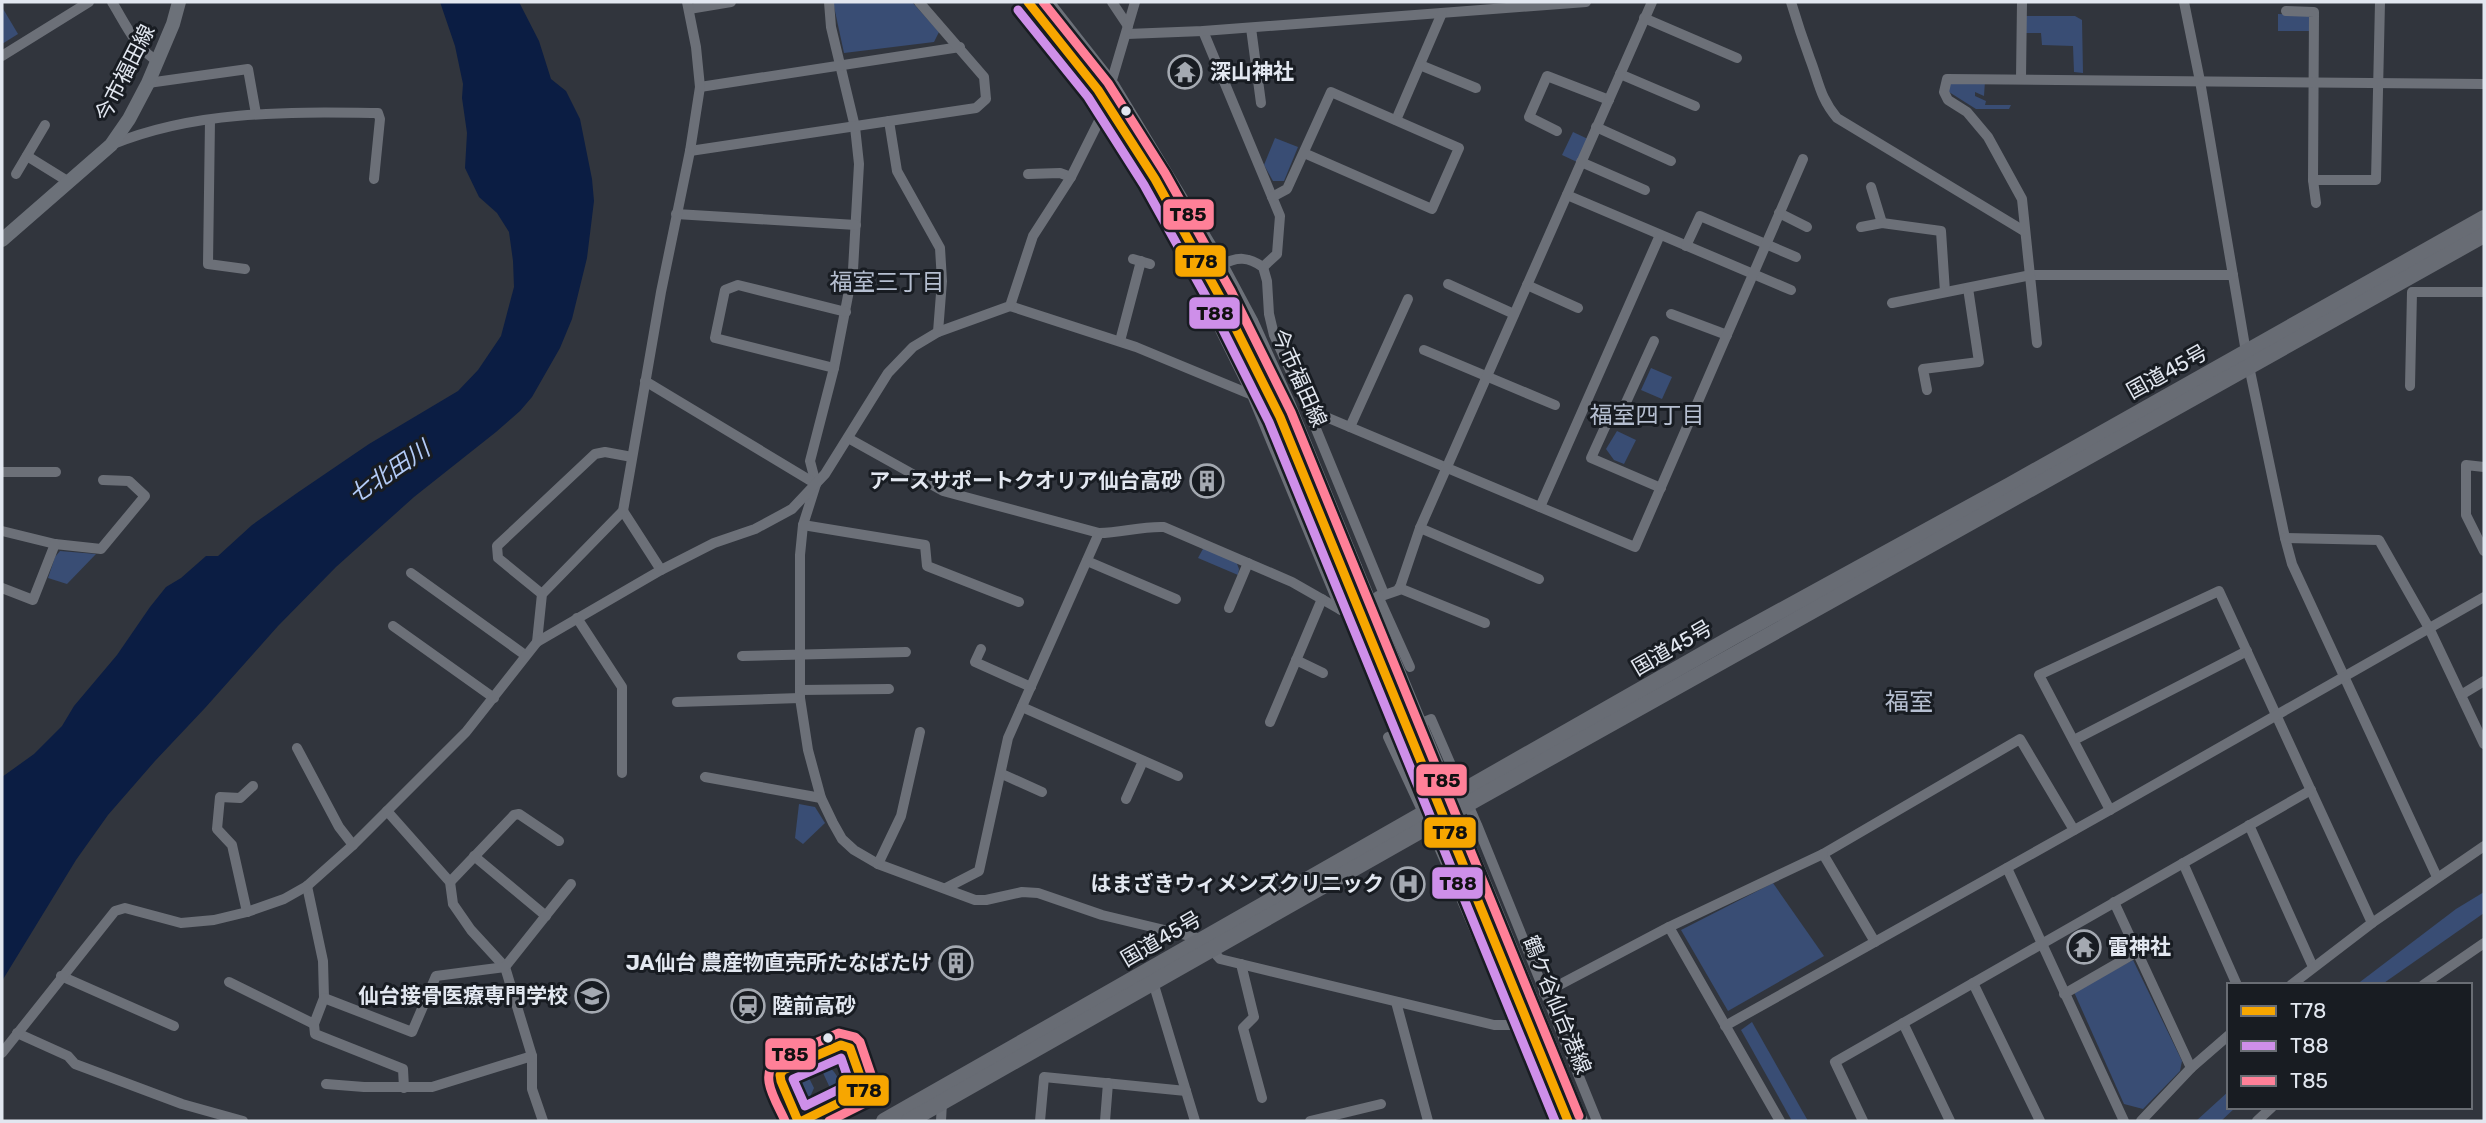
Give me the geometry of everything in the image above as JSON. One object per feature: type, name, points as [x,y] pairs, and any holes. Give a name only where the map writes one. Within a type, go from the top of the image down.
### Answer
[{"type":"highway","name":"国道45号","points":[[1456,803],[1733,637],[2484,218]]},
{"type":"highway","name":"国道45号","points":[[884,1121],[1206,944],[1426,819],[2250,368],[2484,235]]},
{"type":"highway","name":"国道45号","points":[[909,1121],[1153,982],[1206,944]]},
{"type":"main road","name":"今市福田線","points":[[5,232],[111,145],[129,119],[148,83],[173,24],[178,2]]},
{"type":"main road","name":"今市福田線","points":[[1028,2],[1107,103],[1174,209],[1234,322],[1280,417],[1456,803]]},
{"type":"main road","name":"今市福田線","points":[[1046,2],[1112,85],[1222,265],[1288,403],[1349,569]]},
{"type":"street","points":[[2,56],[89,2]]},
{"type":"street","points":[[112,2],[142,48],[158,61]]},
{"type":"street","points":[[537,642],[542,594],[623,511],[701,87],[688,5],[731,2]]},
{"type":"street","points":[[829,2],[839,66],[855,127],[859,164],[853,270],[834,368],[810,461],[816,484],[803,525],[800,555],[800,694],[808,750],[821,798],[842,839],[854,850],[878,864],[975,900],[1022,891],[1038,893],[1102,915],[1206,944],[1220,959],[1494,1025],[1515,1025]]},
{"type":"street","points":[[690,151],[976,108],[986,99],[984,77],[919,2]]},
{"type":"street","points":[[1112,2],[1127,30]]},
{"type":"street","points":[[1010,306],[1033,236],[1071,177],[1107,103],[1135,2]]},
{"type":"street","points":[[1127,30],[1203,32],[1443,13],[1506,5],[1586,2]]},
{"type":"street","points":[[1399,589],[1420,528],[1651,2]]},
{"type":"street","points":[[1791,2],[1822,97],[1837,118],[2024,231]]},
{"type":"street","points":[[2021,78],[2022,2]]},
{"type":"street","points":[[2184,2],[2246,352],[2292,564],[2437,877]]},
{"type":"street","points":[[2313,180],[2376,180],[2381,2]]},
{"type":"street","points":[[2286,11],[2314,12],[2313,180],[2316,203]]},
{"type":"street","points":[[1395,120],[1443,13]]},
{"type":"street","points":[[1644,18],[1737,58]]},
{"type":"street","points":[[1251,28],[1261,103]]},
{"type":"street","points":[[1203,32],[1280,216],[1277,254],[1263,267]]},
{"type":"street","points":[[701,87],[960,47]]},
{"type":"street","points":[[1420,65],[1476,89]]},
{"type":"street","points":[[148,83],[248,69],[256,114]]},
{"type":"street","points":[[1620,74],[1695,106]]},
{"type":"street","points":[[1558,131],[1529,117],[1547,76],[1609,100]]},
{"type":"street","points":[[2037,343],[2022,199],[1988,137],[1966,112],[1948,100],[1944,92],[1947,79],[2484,84]]},
{"type":"street","points":[[1272,197],[1287,190],[1331,92],[1459,148],[1432,209],[1304,153]]},
{"type":"street","points":[[111,145],[153,129],[256,114],[378,113],[380,119],[374,179]]},
{"type":"street","points":[[210,120],[208,264],[246,269]]},
{"type":"street","points":[[889,121],[897,170],[940,248],[942,281],[938,332]]},
{"type":"street","points":[[16,174],[45,125]]},
{"type":"street","points":[[1596,127],[1671,161]]},
{"type":"street","points":[[27,156],[69,182]]},
{"type":"street","points":[[1309,412],[1635,547],[1803,159]]},
{"type":"street","points":[[1581,162],[1645,190]]},
{"type":"street","points":[[1028,174],[1060,173],[1071,177]]},
{"type":"street","points":[[1871,187],[1882,223]]},
{"type":"street","points":[[1567,195],[1791,290]]},
{"type":"street","points":[[1174,209],[1189,262],[1252,395],[1341,610]]},
{"type":"street","points":[[1779,213],[1807,227]]},
{"type":"street","points":[[676,214],[856,225]]},
{"type":"street","points":[[1686,246],[1700,216],[1796,257]]},
{"type":"street","points":[[1861,227],[1882,223],[1941,231],[1945,292]]},
{"type":"street","points":[[1540,508],[1660,235]]},
{"type":"street","points":[[1222,265],[1230,260],[1245,258],[1263,267],[1268,281],[1273,335],[1309,412],[1410,667]]},
{"type":"street","points":[[1120,341],[1141,262]]},
{"type":"street","points":[[1892,303],[2031,275],[2233,275]]},
{"type":"street","points":[[1448,284],[1514,314]]},
{"type":"street","points":[[834,368],[715,338],[725,290],[738,285],[846,312]]},
{"type":"street","points":[[1527,285],[1578,308]]},
{"type":"street","points":[[1927,390],[1923,369],[1979,362],[1968,288]]},
{"type":"street","points":[[2410,386],[2412,292],[2484,292]]},
{"type":"street","points":[[1350,427],[1408,299]]},
{"type":"street","points":[[2,1053],[114,911],[125,908],[181,923],[214,920],[284,899],[307,886],[353,845],[466,732],[537,642],[661,570],[714,543],[755,529],[792,509],[816,484],[888,373],[913,347],[938,332],[1010,306],[1120,341],[1252,395]]},
{"type":"street","points":[[1671,314],[1727,335]]},
{"type":"street","points":[[1654,341],[1623,409],[1606,425],[1591,458],[1661,488]]},
{"type":"street","points":[[1424,350],[1555,405]]},
{"type":"street","points":[[645,381],[816,484]]},
{"type":"street","points":[[848,438],[943,491],[1099,533],[1119,533],[1146,526],[1164,527],[1292,582],[1341,610]]},
{"type":"street","points":[[542,594],[498,558],[497,546],[595,454],[605,452],[632,457]]},
{"type":"street","points":[[2484,467],[2466,466],[2466,514],[2484,551]]},
{"type":"street","points":[[2,472],[56,472]]},
{"type":"street","points":[[2,531],[55,544],[101,549],[145,496],[130,481],[103,480]]},
{"type":"street","points":[[623,511],[661,570]]},
{"type":"street","points":[[803,525],[925,545],[927,566],[1019,602]]},
{"type":"street","points":[[1420,528],[1539,579]]},
{"type":"street","points":[[946,888],[979,871],[1008,738],[1099,533]]},
{"type":"street","points":[[2285,538],[2379,540],[2429,628],[2484,744]]},
{"type":"street","points":[[2,588],[33,600],[55,544]]},
{"type":"street","points":[[1087,561],[1176,598]]},
{"type":"street","points":[[1229,608],[1248,563]]},
{"type":"street","points":[[411,573],[525,655]]},
{"type":"street","points":[[1341,610],[1399,589],[1485,623]]},
{"type":"street","points":[[2110,810],[2039,675],[2219,591],[2372,923]]},
{"type":"street","points":[[1726,1026],[2484,597]]},
{"type":"street","points":[[1270,722],[1322,599]]},
{"type":"street","points":[[577,618],[622,687],[622,773]]},
{"type":"street","points":[[393,626],[494,698]]},
{"type":"street","points":[[981,649],[975,662],[1031,687]]},
{"type":"street","points":[[2074,740],[2247,651]]},
{"type":"street","points":[[742,656],[905,652]]},
{"type":"street","points":[[1296,660],[1323,673]]},
{"type":"street","points":[[2461,695],[2484,681]]},
{"type":"street","points":[[677,702],[889,689]]},
{"type":"street","points":[[1022,707],[1178,776]]},
{"type":"street","points":[[1557,1121],[1388,737],[1431,719],[1456,803],[1544,993],[1597,1121]]},
{"type":"street","points":[[878,864],[901,817],[920,732]]},
{"type":"street","points":[[1544,993],[1669,927],[1823,854],[2020,739],[2074,830]]},
{"type":"street","points":[[297,748],[339,827],[353,845]]},
{"type":"street","points":[[1126,799],[1143,761]]},
{"type":"street","points":[[1002,774],[1042,792]]},
{"type":"street","points":[[705,777],[821,798]]},
{"type":"street","points":[[247,912],[232,845],[217,830],[220,797],[240,798],[253,786]]},
{"type":"street","points":[[1863,1121],[1835,1062],[2311,790]]},
{"type":"street","name":"鶴ケ谷仙台港線","points":[[1456,803],[1583,1121]]},
{"type":"street","name":"鶴ケ谷仙台港線","points":[[1456,803],[1481,909],[1568,1121]]},
{"type":"street","points":[[387,811],[450,882],[453,904],[471,930],[505,967],[532,1056],[531,1089],[544,1121]]},
{"type":"street","points":[[450,882],[514,815],[519,814],[559,841]]},
{"type":"street","points":[[2249,825],[2313,967]]},
{"type":"street","points":[[2293,983],[2372,923],[2484,846]]},
{"type":"street","points":[[1823,854],[1875,942]]},
{"type":"street","points":[[474,856],[545,916]]},
{"type":"street","points":[[2183,863],[2236,983]]},
{"type":"street","points":[[2007,868],[2124,1121]]},
{"type":"street","points":[[324,998],[412,1032],[436,976],[505,967],[571,884]]},
{"type":"street","points":[[307,886],[323,961],[324,998],[314,1024],[315,1034],[402,1069],[404,1088]]},
{"type":"street","points":[[2114,902],[2191,1068]]},
{"type":"street","points":[[1669,927],[1780,1121]]},
{"type":"street","points":[[2426,983],[2484,943]]},
{"type":"street","points":[[2064,994],[2137,953]]},
{"type":"street","points":[[1241,964],[1254,1017],[1243,1028],[1262,1098]]},
{"type":"street","points":[[61,976],[174,1026]]},
{"type":"street","points":[[229,982],[314,1024]]},
{"type":"street","points":[[1153,982],[1195,1121]]},
{"type":"street","points":[[1973,983],[2040,1121]]},
{"type":"street","points":[[1396,1002],[1427,1121]]},
{"type":"street","points":[[1903,1023],[1950,1121]]},
{"type":"street","points":[[17,1032],[68,1056],[75,1064],[182,1104],[243,1121]]},
{"type":"street","points":[[2141,1121],[2191,1068],[2227,1037]]},
{"type":"street","points":[[841,1045],[847,1045],[865,1090],[800,1121],[781,1081],[783,1070],[841,1045]]},
{"type":"street","points":[[326,1084],[432,1087],[532,1056]]},
{"type":"street","points":[[1040,1121],[1044,1077],[1186,1091]]},
{"type":"street","points":[[1105,1121],[1108,1083]]},
{"type":"street","points":[[941,1121],[942,1102]]},
{"type":"street","points":[[1310,1121],[1381,1104]]},
{"type":"street","points":[[2257,1121],[2270,1109]]},
{"type":"shaded area","points":[[833,2],[912,2],[939,32],[934,42],[844,53]]},
{"type":"shaded area","points":[[2,7],[18,34],[2,44]]},
{"type":"shaded area","points":[[2278,14],[2308,15],[2311,19],[2310,31],[2278,31]]},
{"type":"shaded area","points":[[2024,16],[2075,16],[2082,20],[2083,73],[2074,72],[2073,46],[2042,45],[2041,33],[2024,33]]},
{"type":"shaded area","points":[[1985,81],[1984,96],[1975,92],[1975,96],[1986,101],[1985,105],[2011,105],[2009,109],[1976,109],[1949,92],[1949,83]]},
{"type":"shaded area","points":[[1573,132],[1588,139],[1577,162],[1562,155]]},
{"type":"shaded area","points":[[1275,138],[1298,147],[1284,181],[1273,181],[1264,165]]},
{"type":"shaded area","points":[[1651,368],[1672,377],[1662,399],[1641,390]]},
{"type":"shaded area","points":[[1617,431],[1636,440],[1624,464],[1614,460],[1606,449]]},
{"type":"shaded area","points":[[1204,547],[1236,561],[1238,575],[1198,558]]},
{"type":"shaded area","points":[[60,551],[96,554],[67,584],[48,578],[55,557]]},
{"type":"shaded area","points":[[799,804],[815,807],[825,823],[803,844],[795,838]]},
{"type":"shaded area","points":[[1773,883],[1824,956],[1728,1011],[1681,930]]},
{"type":"shaded area","points":[[2484,892],[2484,913],[2384,983],[2359,983],[2456,909]]},
{"type":"shaded area","points":[[2133,960],[2182,1061],[2180,1071],[2143,1109],[2124,1104],[2074,992]]},
{"type":"shaded area","points":[[1752,1022],[1808,1121],[1792,1121],[1741,1030]]},
{"type":"shaded area","points":[[818,1062],[835,1072],[838,1078],[839,1090],[830,1100],[830,1088]]},
{"type":"shaded area","points":[[798,1070],[805,1070],[814,1088],[810,1097],[800,1093],[793,1078]]},
{"type":"shaded area","points":[[2227,1093],[2227,1109],[2234,1109],[2221,1121],[2196,1121]]},
{"type":"water","name":"七北田川","points":[[440,2],[519,2],[539,41],[551,79],[566,91],[580,119],[594,201],[587,258],[572,319],[560,348],[532,397],[520,411],[414,497],[336,567],[278,626],[155,761],[108,815],[76,860],[2,981],[2,777],[34,754],[62,726],[74,706],[117,655],[166,587],[206,556],[218,556],[252,525],[369,444],[458,391],[478,370],[501,336],[514,287],[509,232],[497,213],[479,197],[465,168],[467,133],[462,98],[463,84],[455,46]]},
{"type":"transit line","name":"T78","points":[[1028,2],[1098,90],[1155,179],[1220,297],[1280,417],[1568,1121]]},
{"type":"transit line","name":"T85","points":[[1043,2],[1108,83],[1165,173],[1231,291],[1291,412],[1579,1116]]},
{"type":"transit line","name":"T88","points":[[1018,10],[1088,97],[1144,185],[1209,302],[1269,422],[1555,1121]]},
{"type":"transit line","name":"T85","points":[[785,1121],[769,1081],[772,1065],[778,1059],[839,1033],[855,1037],[860,1042],[877,1092],[871,1100],[829,1121]]},
{"type":"transit line","name":"T78","points":[[798,1121],[781,1081],[783,1070],[841,1045],[850,1048],[865,1090],[802,1121]]},
{"type":"transit line","name":"T88","points":[[841,1058],[850,1084],[805,1106],[793,1079],[841,1058]]},
{"type":"place","name":"深山神社","points":[[1185,72]]},
{"type":"place","name":"アースサポートクオリア仙台高砂","points":[[1207,481]]},
{"type":"place","name":"はまざきウィメンズクリニック","points":[[1408,884]]},
{"type":"place","name":"雷神社","points":[[2084,947]]},
{"type":"place","name":"JA仙台 農産物直売所たなばたけ","points":[[956,963]]},
{"type":"place","name":"仙台接骨医療専門学校","points":[[592,996]]},
{"type":"place","name":"陸前高砂","points":[[748,1006]]},
{"type":"district","name":"福室三丁目","points":[[887,282]]},
{"type":"district","name":"福室四丁目","points":[[1647,415]]},
{"type":"district","name":"福室","points":[[1909,702]]}]
